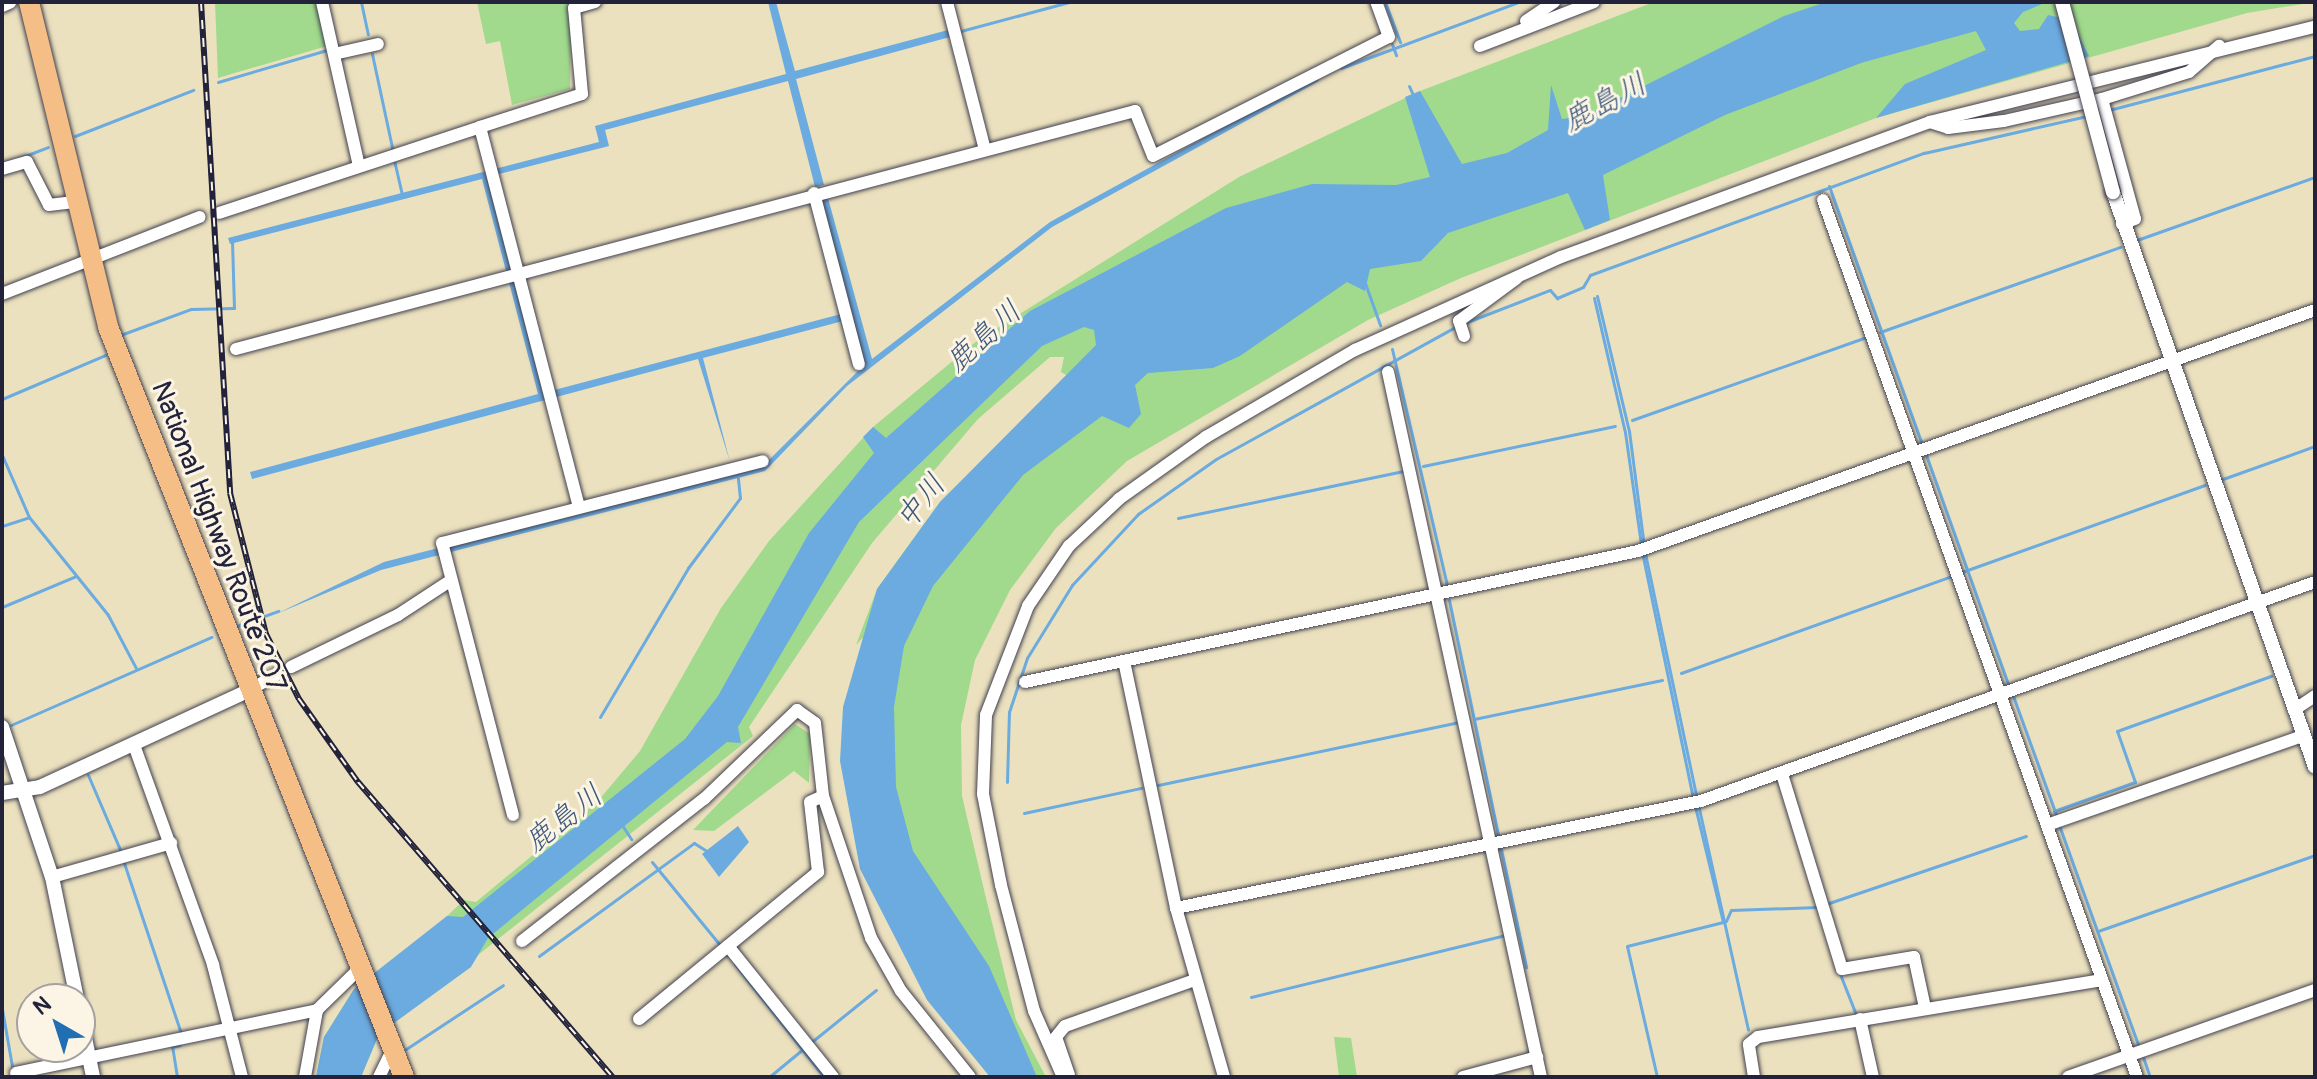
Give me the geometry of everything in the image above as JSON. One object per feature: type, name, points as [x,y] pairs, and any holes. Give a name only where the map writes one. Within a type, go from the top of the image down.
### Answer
[{"type":"highway","name":"National Highway Route 207","points":[[29,2],[88,263],[248,691],[404,1077]]},
{"type":"street","points":[[2,5],[9,2]]},
{"type":"street","points":[[322,2],[358,162]]},
{"type":"street","points":[[219,213],[358,162],[582,94],[574,8],[595,2]]},
{"type":"street","points":[[947,2],[984,146]]},
{"type":"street","points":[[236,349],[505,280],[984,146],[1135,111],[1153,156],[1389,37],[1376,2]]},
{"type":"street","points":[[1510,32],[1554,2]]},
{"type":"street","points":[[1480,46],[1594,2]]},
{"type":"street","points":[[2062,2],[2122,224],[2315,767]]},
{"type":"street","points":[[1063,1077],[1034,1011],[983,794],[986,715],[1028,606],[1079,537],[1206,437],[1355,350],[1519,275],[1930,122],[2219,46],[2315,27]]},
{"type":"street","points":[[333,50],[378,44]]},
{"type":"street","points":[[1930,122],[1948,128],[2103,102],[2189,72],[2219,46]]},
{"type":"street","points":[[2103,102],[2135,219],[2122,224]]},
{"type":"street","points":[[480,127],[579,507]]},
{"type":"street","points":[[2,169],[27,162],[49,205],[72,202]]},
{"type":"street","points":[[814,193],[859,364]]},
{"type":"street","points":[[1823,200],[1957,574],[2008,695],[2054,822],[2102,980],[2136,1052],[2137,1077]]},
{"type":"street","points":[[2,294],[88,263],[199,217]]},
{"type":"street","points":[[1464,336],[1459,321],[1519,275]]},
{"type":"street","points":[[1025,682],[1643,550],[2315,310]]},
{"type":"street","points":[[1388,372],[1541,1077]]},
{"type":"street","points":[[513,815],[442,543],[763,461]]},
{"type":"street","points":[[291,667],[398,615],[450,581]]},
{"type":"street","points":[[1176,908],[1696,802],[2008,695],[2315,582]]},
{"type":"street","points":[[1124,661],[1176,908],[1224,1077]]},
{"type":"street","points":[[2,793],[23,790],[134,745],[277,674]]},
{"type":"street","points":[[2294,710],[2315,696]]},
{"type":"street","points":[[522,941],[704,799],[788,713],[797,710],[815,723],[823,796],[871,938],[901,991],[970,1077]]},
{"type":"street","points":[[2,727],[52,877],[92,1070]]},
{"type":"street","points":[[2054,822],[2303,736]]},
{"type":"street","points":[[134,745],[171,843],[230,1024],[242,1077]]},
{"type":"street","points":[[1782,774],[1842,969],[1914,957],[1925,1008]]},
{"type":"street","points":[[639,1019],[818,872],[810,802],[823,796]]},
{"type":"street","points":[[52,877],[171,843]]},
{"type":"street","points":[[728,946],[833,1077]]},
{"type":"street","points":[[16,1073],[92,1070],[230,1024],[317,1010],[360,968]]},
{"type":"street","points":[[1070,1077],[1056,1037],[1065,1026],[1195,980]]},
{"type":"street","points":[[1754,1077],[1749,1044],[1758,1037],[2102,980]]},
{"type":"street","points":[[2068,1077],[2315,990]]},
{"type":"street","points":[[305,1077],[317,1010]]},
{"type":"street","points":[[1860,1019],[1873,1077]]},
{"type":"street","points":[[379,1077],[390,1044]]},
{"type":"street","points":[[1463,1077],[1537,1057]]},
{"type":"green space","points":[[215,2],[317,2],[327,46],[218,78]]},
{"type":"green space","points":[[477,2],[571,2],[570,89],[512,105],[500,41],[486,44]]},
{"type":"green space","points":[[1654,2],[1880,2],[1568,135],[1036,313],[901,443],[689,747],[316,1077],[324,1037],[354,989],[407,954],[464,900],[476,902],[598,801],[640,751],[721,608],[769,541],[873,427],[978,340],[1239,177],[1420,91]]},
{"type":"green space","points":[[1970,2],[2315,2],[2247,13],[1876,118],[1461,278],[1368,320],[1127,461],[1056,528],[1010,590],[975,660],[961,725],[962,796],[985,894],[1016,1020],[1046,1077],[1021,1077],[880,831],[881,646],[1096,382],[1333,269]]},
{"type":"green space","points":[[1152,321],[856,645],[877,589],[940,502],[1068,376],[1061,372],[1064,357],[1050,357],[978,419],[872,543],[749,727],[753,736],[379,1034],[361,1077],[344,1077],[346,1058],[719,736],[846,522],[1047,328]]},
{"type":"green space","points":[[795,724],[810,734],[809,783],[794,771],[714,831],[693,830]]},
{"type":"green space","points":[[1334,1037],[1351,1038],[1357,1077],[1339,1077]]},
{"type":"water","points":[[768,2],[776,2],[795,71],[948,30],[950,37],[796,79],[824,185],[815,187],[788,81],[605,130],[609,146],[487,177],[543,393],[841,314],[843,321],[703,358],[730,462],[698,359],[252,479],[250,472],[538,394],[482,179],[230,244],[228,238],[599,142],[595,126],[786,74]]},
{"type":"water","points":[[1826,2],[2047,2],[2023,12],[2014,23],[2020,31],[2039,29],[2048,15],[2071,20],[2089,56],[1876,118],[1905,84],[1986,50],[1976,31],[1861,63],[1725,115],[1603,175],[1610,220],[1585,230],[1568,193],[1448,233],[1421,261],[1370,269],[1365,291],[1347,282],[1240,356],[1213,368],[1148,373],[1135,385],[1141,414],[1129,428],[1102,416],[1023,475],[933,586],[904,646],[894,707],[896,787],[913,851],[989,966],[1037,1077],[990,1077],[927,1000],[860,869],[840,761],[843,707],[877,589],[940,502],[1096,345],[1094,330],[1084,327],[1042,346],[859,522],[738,727],[741,743],[727,742],[488,938],[471,967],[379,1034],[361,1077],[316,1077],[324,1037],[354,989],[447,916],[463,917],[685,739],[718,696],[809,533],[874,453],[863,437],[873,427],[886,438],[1030,311],[1226,208],[1312,184],[1396,185],[1430,177],[1405,97],[1420,91],[1462,164],[1507,153],[1548,130],[1551,85],[1562,119],[1584,116],[1784,16]]},
{"type":"water","points":[[1317,76],[1319,81],[1052,227],[847,386],[765,471],[381,570],[276,614],[384,562],[765,464],[864,365],[820,201],[828,198],[872,359],[1050,222]]},
{"type":"water","points":[[738,826],[749,842],[719,877],[702,854]]},
{"type":"waterway","points":[[361,2],[368,34]]},
{"type":"waterway","points":[[957,32],[1069,2]]},
{"type":"waterway","points":[[1385,2],[1400,42]]},
{"type":"waterway","points":[[1341,68],[1518,2]]},
{"type":"waterway","points":[[1392,44],[1396,55]]},
{"type":"waterway","points":[[218,82],[330,49]]},
{"type":"waterway","points":[[372,54],[393,152]]},
{"type":"waterway","points":[[2109,110],[2315,56]]},
{"type":"waterway","points":[[1409,86],[1414,97]]},
{"type":"waterway","points":[[75,136],[193,90]]},
{"type":"waterway","points":[[1467,322],[1550,290],[1557,298],[1583,287],[1590,275],[1924,153],[2087,116]]},
{"type":"waterway","points":[[17,159],[48,147]]},
{"type":"waterway","points":[[394,160],[402,196]]},
{"type":"waterway","points":[[2134,241],[2315,177]]},
{"type":"waterway","points":[[1829,186],[1922,445]]},
{"type":"waterway","points":[[123,334],[191,309],[234,308],[232,240]]},
{"type":"waterway","points":[[1880,332],[2120,247]]},
{"type":"waterway","points":[[1365,283],[1380,325]]},
{"type":"waterway","points":[[1597,296],[1629,431],[1644,546]]},
{"type":"waterway","points":[[1594,298],[1625,432],[1641,544]]},
{"type":"waterway","points":[[1007,782],[1009,712],[1027,658],[1072,585],[1138,514],[1216,459],[1457,326]]},
{"type":"waterway","points":[[1632,420],[1869,336]]},
{"type":"waterway","points":[[1392,349],[1447,586]]},
{"type":"waterway","points":[[2,399],[105,355]]},
{"type":"waterway","points":[[1423,466],[1615,426]]},
{"type":"waterway","points":[[2220,480],[2315,446]]},
{"type":"waterway","points":[[1925,452],[2009,686]]},
{"type":"waterway","points":[[2,455],[29,517],[108,615],[136,668]]},
{"type":"waterway","points":[[1178,518],[1402,471]]},
{"type":"waterway","points":[[600,717],[688,568],[740,498],[738,478]]},
{"type":"waterway","points":[[1959,573],[2205,485]]},
{"type":"waterway","points":[[2,526],[29,517]]},
{"type":"waterway","points":[[1642,552],[1693,799]]},
{"type":"waterway","points":[[1645,553],[1696,796]]},
{"type":"waterway","points":[[2,607],[76,576]]},
{"type":"waterway","points":[[1681,673],[1952,576]]},
{"type":"waterway","points":[[1449,600],[1498,835]]},
{"type":"waterway","points":[[237,626],[278,611]]},
{"type":"waterway","points":[[11,725],[211,637]]},
{"type":"waterway","points":[[2054,811],[2135,782],[2117,731],[2271,676]]},
{"type":"waterway","points":[[1474,719],[1662,680]]},
{"type":"waterway","points":[[2012,693],[2057,817]]},
{"type":"waterway","points":[[1158,785],[1456,723]]},
{"type":"waterway","points":[[88,775],[121,852]]},
{"type":"waterway","points":[[1024,813],[1141,788]]},
{"type":"waterway","points":[[1698,804],[1748,1030]]},
{"type":"waterway","points":[[1657,1077],[1627,946],[1723,922],[1695,806]]},
{"type":"waterway","points":[[622,825],[631,839]]},
{"type":"waterway","points":[[2059,825],[2139,1047]]},
{"type":"waterway","points":[[1829,903],[2026,836]]},
{"type":"waterway","points":[[539,956],[694,843],[707,851]]},
{"type":"waterway","points":[[1501,849],[1526,967]]},
{"type":"waterway","points":[[2098,931],[2315,855]]},
{"type":"waterway","points":[[123,860],[181,1033]]},
{"type":"waterway","points":[[652,862],[720,945]]},
{"type":"waterway","points":[[1726,921],[1731,910],[1818,907]]},
{"type":"waterway","points":[[1251,997],[1506,935]]},
{"type":"waterway","points":[[735,964],[824,1077]]},
{"type":"waterway","points":[[1840,974],[1855,1012]]},
{"type":"waterway","points":[[406,1049],[503,985]]},
{"type":"waterway","points":[[809,1044],[876,990]]},
{"type":"waterway","points":[[2,1009],[13,1072]]},
{"type":"waterway","points":[[177,1077],[172,1047],[180,1045]]},
{"type":"waterway","points":[[769,1077],[803,1049]]},
{"type":"waterway","points":[[2142,1054],[2150,1077]]},
{"type":"railway","points":[[201,2],[230,493],[266,634],[299,699],[358,782],[613,1077]]},
{"type":"water label","name":"鹿島川","points":[[1605,103]]},
{"type":"water label","name":"鹿島川","points":[[984,337]]},
{"type":"water label","name":"中川","points":[[921,502]]},
{"type":"water label","name":"鹿島川","points":[[564,819]]}]
